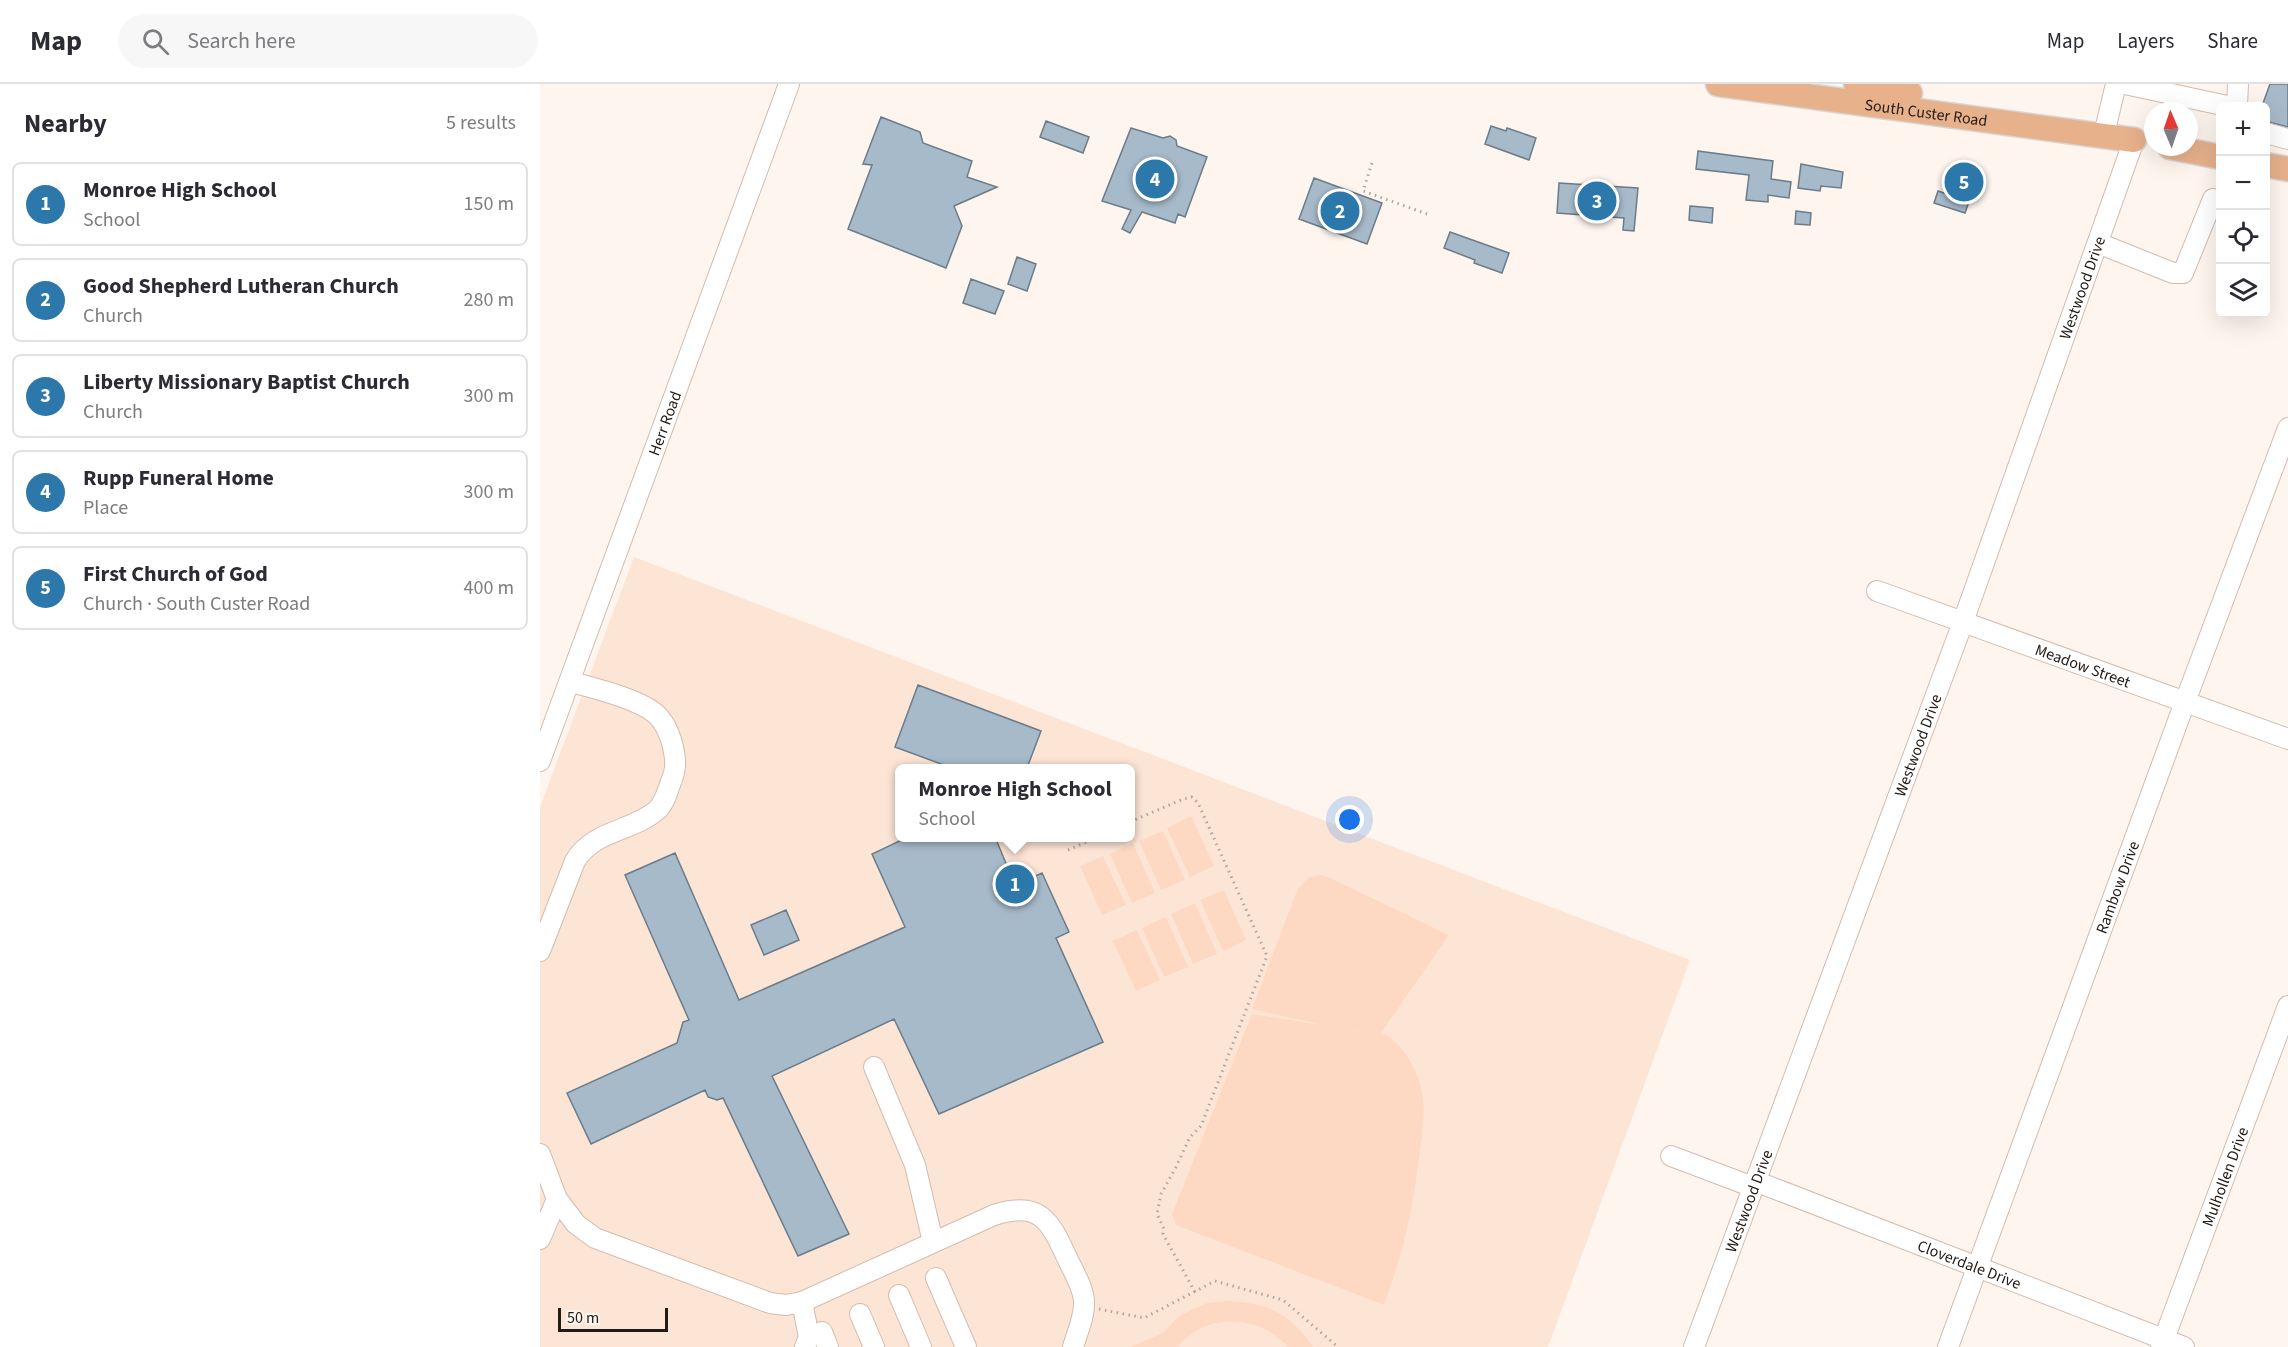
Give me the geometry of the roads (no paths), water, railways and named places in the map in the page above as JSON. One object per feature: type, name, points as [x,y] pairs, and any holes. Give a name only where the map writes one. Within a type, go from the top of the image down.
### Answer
[{"type":"main road","name":"South Custer Road","points":[[1718,84],[2143,142]]},
{"type":"main road","name":"South Custer Road","points":[[1856,84],[2143,142]]},
{"type":"main road","points":[[2198,153],[2216,156]]},
{"type":"main road","points":[[2270,166],[2288,169]]},
{"type":"street","name":"Herr Road","points":[[540,761],[789,84]]},
{"type":"street","points":[[2104,134],[2116,84]]},
{"type":"street","points":[[2125,84],[2216,103]]},
{"type":"street","points":[[2236,102],[2238,84]]},
{"type":"street","points":[[2270,134],[2288,139]]},
{"type":"street","name":"Westwood Drive","points":[[1694,1347],[1963,622],[2098,243],[2143,142]]},
{"type":"street","points":[[2098,243],[2173,273],[2183,273],[2214,199]]},
{"type":"street","name":"Rambow Drive","points":[[1948,1347],[2288,428]]},
{"type":"street","name":"Meadow Street","points":[[1877,591],[2288,739]]},
{"type":"street","points":[[540,951],[581,851],[590,843],[648,817],[658,810],[676,767],[673,743],[666,727],[656,714],[643,706],[570,682]]},
{"type":"street","name":"Mulhollen Drive","points":[[2163,1344],[2288,1006]]},
{"type":"street","points":[[874,1067],[915,1165],[933,1242]]},
{"type":"street","points":[[540,1155],[557,1199],[576,1224],[595,1238],[770,1303],[786,1305],[802,1302],[1005,1211],[1033,1212],[1052,1225],[1081,1289],[1084,1300],[1083,1311],[1073,1347]]},
{"type":"street","name":"Cloverdale Drive","points":[[1671,1156],[1754,1184],[1977,1267],[2163,1344],[2184,1347]]},
{"type":"street","points":[[540,1239],[557,1199]]},
{"type":"street","points":[[936,1278],[966,1347]]},
{"type":"street","points":[[899,1296],[921,1347]]},
{"type":"street","points":[[802,1302],[809,1337],[806,1347]]},
{"type":"street","points":[[860,1314],[874,1347]]},
{"type":"place","name":"Rupp Funeral Home","points":[[1155,179]]},
{"type":"place","name":"First Church of God","points":[[1964,182]]},
{"type":"place","name":"Liberty Missionary Baptist Church","points":[[1597,201]]},
{"type":"place","name":"Good Shepherd Lutheran Church","points":[[1340,211]]},
{"type":"place","name":"Monroe High School","points":[[1015,884]]}]
